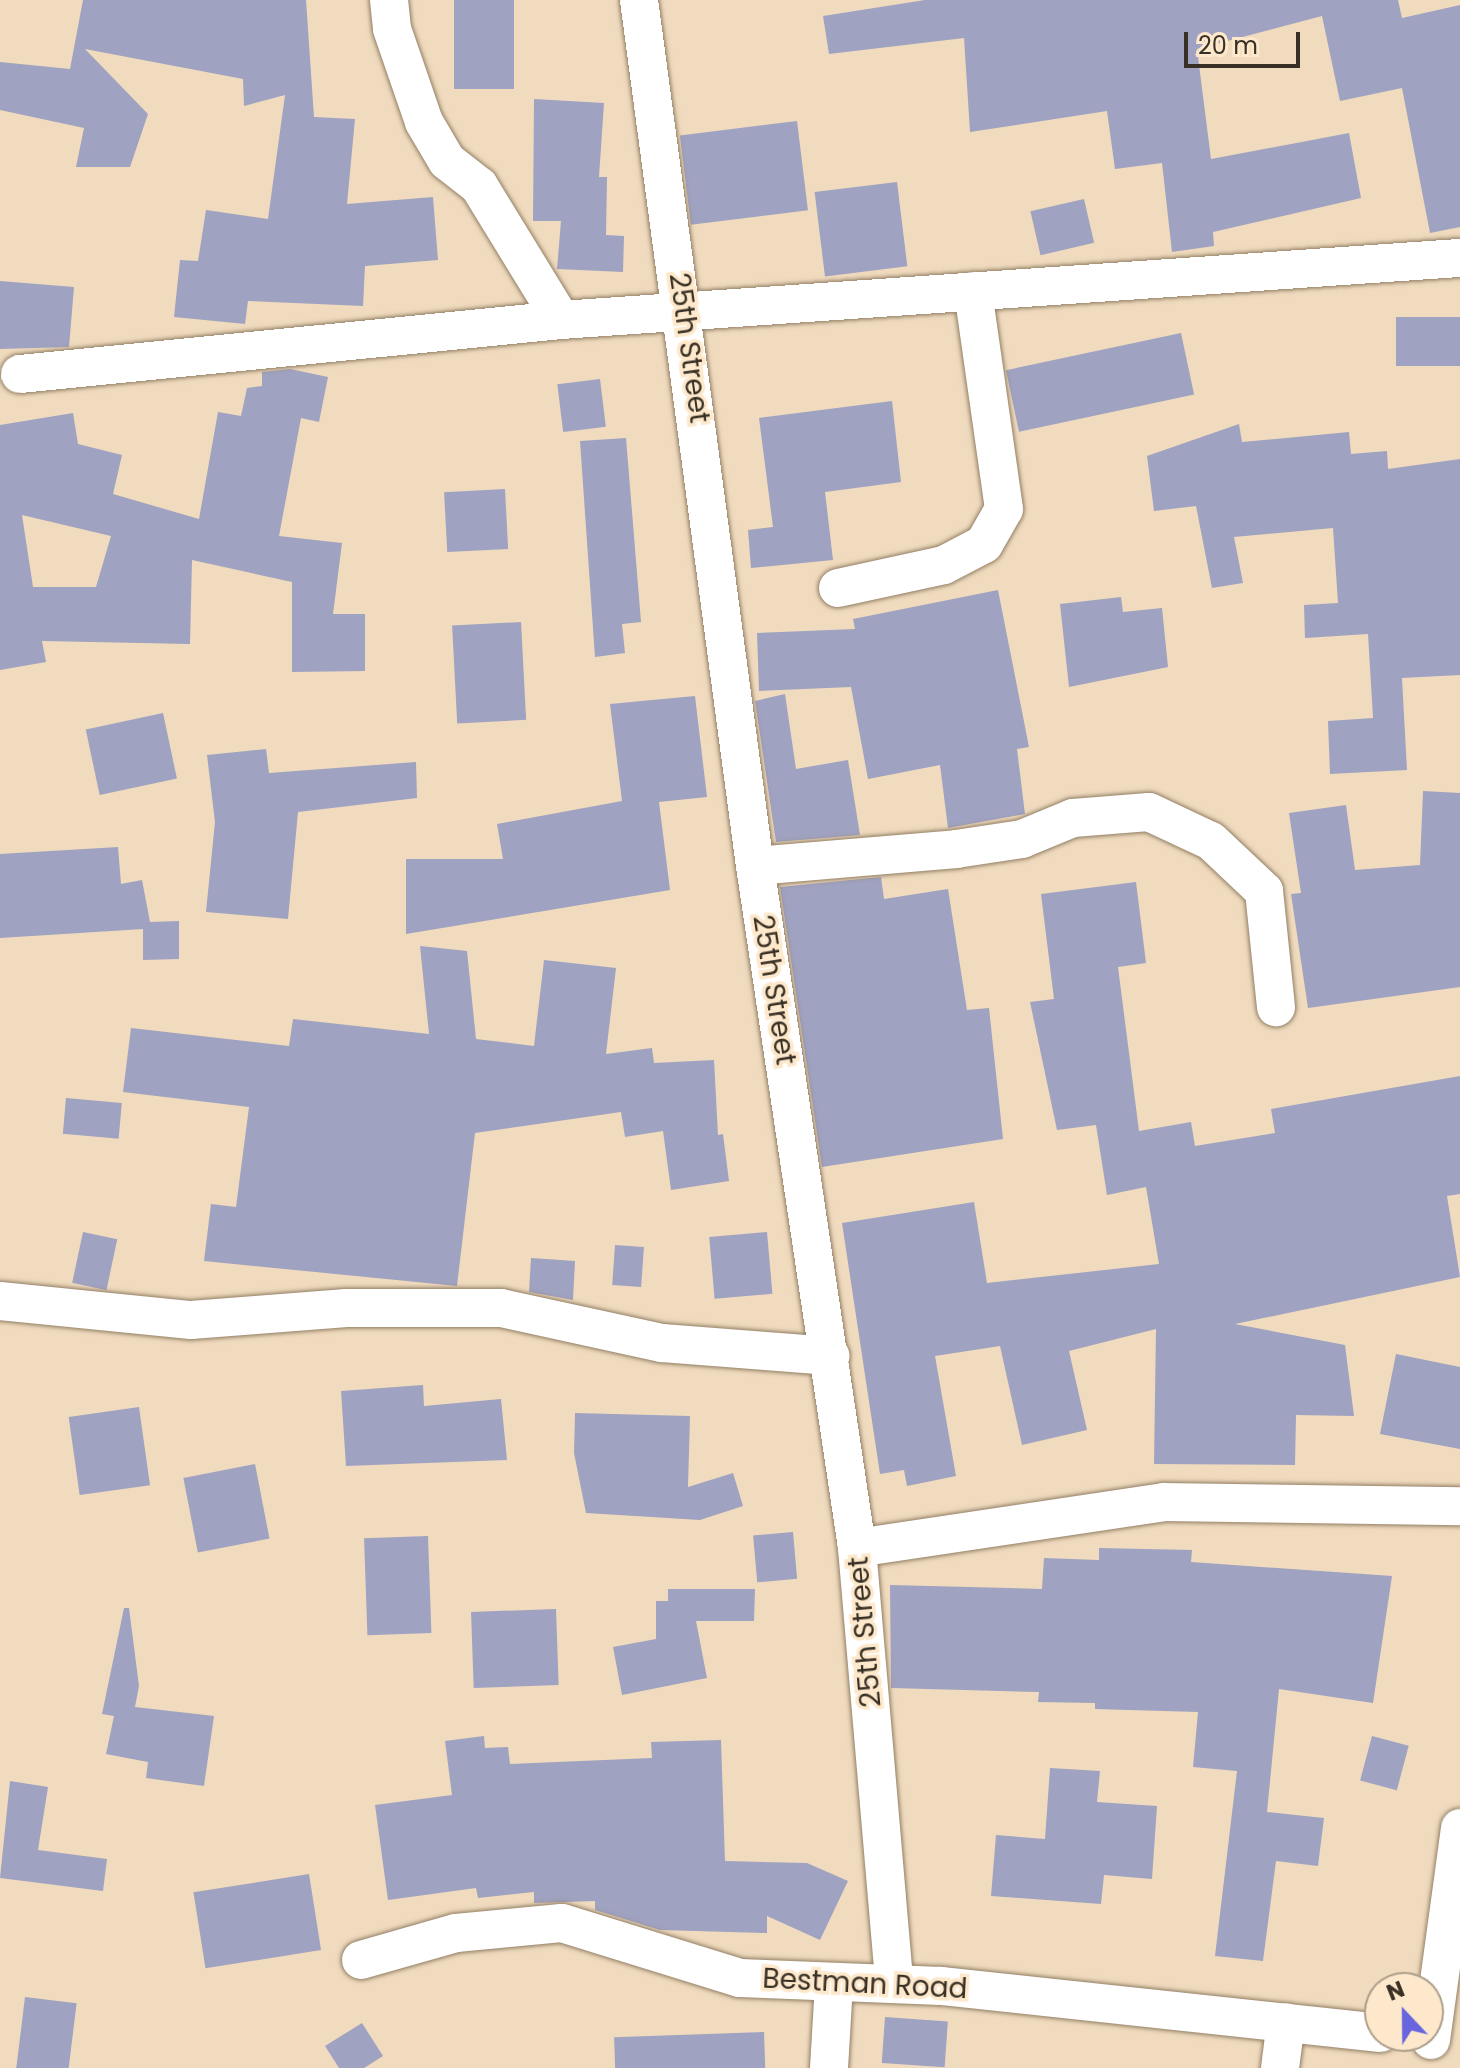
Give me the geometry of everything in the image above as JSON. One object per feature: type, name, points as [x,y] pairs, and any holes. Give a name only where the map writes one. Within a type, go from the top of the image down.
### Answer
[{"type":"street","points":[[389,0],[392,29],[424,122],[447,161],[479,186],[561,320]]},
{"type":"street","name":"25th Street","points":[[639,0],[686,316],[755,866],[857,1548],[894,1982]]},
{"type":"street","points":[[20,374],[561,320],[686,316],[973,291],[1460,258]]},
{"type":"street","points":[[838,588],[944,565],[984,544],[1004,509],[973,291]]},
{"type":"street","points":[[755,866],[956,849],[1022,839],[1073,818],[1149,812],[1211,841],[1264,891],[1276,1007]]},
{"type":"street","points":[[0,1301],[191,1320],[347,1308],[501,1308],[662,1343],[830,1356]]},
{"type":"street","points":[[857,1548],[1164,1502],[1460,1506]]},
{"type":"street","points":[[1440,1972],[1460,1828]]},
{"type":"street","name":"Bestman Road","points":[[361,1960],[456,1933],[562,1923],[740,1978],[834,1985],[894,1982],[1364,2031]]},
{"type":"street","points":[[829,2068],[834,1985]]},
{"type":"street","points":[[1280,2068],[1286,2022]]},
{"type":"building","points":[[83,0],[306,0],[314,117],[355,119],[347,204],[433,197],[438,260],[365,266],[363,306],[248,301],[245,324],[174,317],[180,260],[198,261],[206,210],[268,219],[285,95],[244,106],[243,79],[85,49],[148,114],[130,167],[76,167],[84,128],[0,110],[0,62],[70,69]]},
{"type":"building","points":[[454,0],[514,0],[514,89],[454,89]]},
{"type":"building","points":[[925,0],[1398,0],[1402,18],[1460,5],[1460,227],[1430,233],[1402,88],[1340,101],[1322,16],[1197,49],[1211,159],[1349,133],[1361,198],[1213,232],[1214,246],[1172,252],[1162,163],[1115,169],[1107,111],[970,132],[964,38],[829,54],[823,16]]},
{"type":"building","points":[[534,99],[604,103],[599,177],[607,177],[606,235],[624,236],[623,272],[557,269],[561,221],[533,221]]},
{"type":"building","points":[[797,121],[808,210],[691,225],[680,135]]},
{"type":"building","points":[[897,182],[907,266],[825,276],[815,192]]},
{"type":"building","points":[[1084,199],[1094,243],[1041,255],[1030,211]]},
{"type":"building","points":[[0,281],[74,287],[69,347],[0,349]]},
{"type":"building","points":[[1396,317],[1460,317],[1460,366],[1396,366]]},
{"type":"building","points":[[1181,333],[1194,395],[1019,432],[1006,370]]},
{"type":"building","points":[[290,369],[328,377],[319,422],[301,418],[279,536],[342,543],[333,614],[365,614],[365,671],[292,672],[292,582],[192,560],[190,644],[42,641],[46,662],[0,670],[0,425],[73,413],[78,444],[122,455],[113,494],[199,519],[218,412],[241,416],[247,388],[262,386],[262,372]],"holes":[[[22,515],[111,536],[96,587],[33,587]]]},
{"type":"building","points":[[600,379],[606,427],[563,432],[557,384]]},
{"type":"building","points":[[892,401],[901,482],[825,492],[833,560],[751,568],[748,530],[773,527],[759,418]]},
{"type":"building","points":[[1239,424],[1242,442],[1349,432],[1351,454],[1387,451],[1388,469],[1460,459],[1460,675],[1402,678],[1407,770],[1330,774],[1328,721],[1373,718],[1368,634],[1305,638],[1304,605],[1338,603],[1333,528],[1234,537],[1243,583],[1212,588],[1196,506],[1154,511],[1147,456]]},
{"type":"building","points":[[626,438],[641,622],[622,624],[625,653],[595,657],[580,441]]},
{"type":"building","points":[[505,489],[508,549],[447,552],[444,492]]},
{"type":"building","points":[[998,590],[1029,747],[1017,749],[1025,814],[948,828],[940,765],[868,779],[851,687],[759,691],[757,633],[855,629],[853,619]]},
{"type":"building","points":[[1121,597],[1123,612],[1162,608],[1168,667],[1069,687],[1060,604]]},
{"type":"building","points":[[521,622],[526,720],[457,723],[452,626]]},
{"type":"building","points":[[785,694],[796,769],[848,760],[860,835],[776,842],[755,701]]},
{"type":"building","points":[[695,696],[707,797],[659,802],[670,890],[406,934],[406,859],[503,859],[497,824],[622,801],[610,704]]},
{"type":"building","points":[[163,713],[177,779],[100,795],[86,729]]},
{"type":"building","points":[[266,749],[269,773],[416,762],[417,798],[298,812],[288,919],[206,912],[215,822],[207,755]]},
{"type":"building","points":[[1423,791],[1460,793],[1460,987],[1308,1008],[1291,894],[1301,893],[1289,813],[1346,805],[1355,870],[1420,865]]},
{"type":"building","points":[[118,847],[121,884],[142,880],[150,922],[179,921],[179,959],[143,960],[143,929],[0,938],[0,854]]},
{"type":"building","points":[[881,877],[884,899],[948,889],[967,1010],[989,1008],[1003,1139],[822,1167],[780,887]]},
{"type":"building","points":[[1136,882],[1146,963],[1118,967],[1139,1131],[1191,1122],[1195,1146],[1275,1133],[1271,1109],[1460,1076],[1460,1194],[1447,1196],[1460,1277],[1235,1324],[1345,1345],[1354,1416],[1296,1415],[1295,1465],[1154,1464],[1156,1329],[1069,1351],[1087,1430],[1022,1445],[1000,1346],[935,1356],[956,1476],[907,1486],[904,1470],[880,1474],[842,1223],[974,1202],[987,1283],[1159,1264],[1146,1187],[1107,1195],[1096,1125],[1057,1130],[1030,1002],[1054,999],[1041,894]]},
{"type":"building","points":[[420,946],[467,951],[476,1039],[534,1046],[544,960],[616,968],[606,1054],[652,1048],[654,1063],[714,1060],[718,1135],[723,1134],[729,1181],[671,1190],[663,1131],[625,1137],[621,1112],[475,1133],[457,1286],[204,1261],[211,1204],[236,1207],[249,1107],[123,1092],[131,1028],[289,1046],[293,1019],[429,1034]]},
{"type":"building","points":[[66,1098],[122,1103],[119,1139],[63,1134]]},
{"type":"building","points":[[83,1232],[117,1239],[106,1290],[72,1283]]},
{"type":"building","points":[[767,1232],[772,1294],[715,1299],[709,1237]]},
{"type":"building","points":[[615,1245],[644,1247],[641,1287],[612,1285]]},
{"type":"building","points":[[531,1258],[575,1261],[573,1300],[529,1292]]},
{"type":"building","points":[[1396,1354],[1460,1367],[1460,1449],[1380,1434]]},
{"type":"building","points":[[423,1385],[424,1406],[501,1399],[507,1460],[346,1466],[341,1391]]},
{"type":"building","points":[[139,1407],[150,1485],[80,1495],[69,1417]]},
{"type":"building","points":[[575,1413],[690,1416],[688,1487],[733,1473],[743,1506],[700,1520],[586,1513],[574,1453]]},
{"type":"building","points":[[255,1464],[270,1539],[198,1553],[183,1478]]},
{"type":"building","points":[[793,1532],[797,1579],[757,1582],[753,1535]]},
{"type":"building","points":[[428,1536],[431,1633],[367,1635],[364,1538]]},
{"type":"building","points":[[1099,1548],[1192,1550],[1191,1562],[1392,1576],[1373,1703],[1279,1689],[1267,1812],[1324,1818],[1318,1866],[1276,1861],[1263,1961],[1215,1956],[1237,1771],[1193,1767],[1198,1712],[1095,1709],[1095,1703],[1038,1702],[1039,1692],[891,1688],[890,1585],[1042,1589],[1044,1558],[1099,1560]]},
{"type":"building","points":[[668,1589],[755,1589],[754,1621],[696,1621],[707,1678],[622,1695],[613,1647],[656,1639],[656,1601],[668,1601]]},
{"type":"building","points":[[124,1608],[129,1608],[139,1686],[135,1707],[214,1716],[204,1786],[146,1778],[148,1762],[106,1754],[114,1716],[102,1714]]},
{"type":"building","points":[[556,1609],[559,1685],[474,1688],[471,1612]]},
{"type":"building","points":[[484,1736],[485,1748],[508,1747],[510,1764],[652,1758],[651,1742],[721,1740],[725,1861],[807,1863],[848,1881],[820,1940],[767,1916],[767,1933],[660,1930],[595,1910],[595,1901],[534,1903],[534,1892],[478,1898],[476,1888],[388,1900],[375,1805],[452,1795],[445,1741]]},
{"type":"building","points":[[1372,1736],[1409,1746],[1397,1790],[1360,1780]]},
{"type":"building","points":[[1050,1768],[1100,1771],[1097,1802],[1157,1806],[1152,1879],[1104,1875],[1101,1904],[991,1896],[996,1835],[1045,1839]]},
{"type":"building","points":[[10,1781],[48,1787],[38,1850],[107,1859],[103,1891],[0,1878]]},
{"type":"building","points":[[309,1874],[321,1950],[205,1968],[193,1892]]},
{"type":"building","points":[[25,1997],[77,2003],[69,2068],[16,2068]]},
{"type":"building","points":[[885,2017],[948,2021],[945,2067],[882,2063]]},
{"type":"building","points":[[362,2023],[383,2056],[364,2068],[339,2068],[325,2046]]},
{"type":"building","points":[[764,2032],[765,2068],[615,2068],[614,2037]]}]
